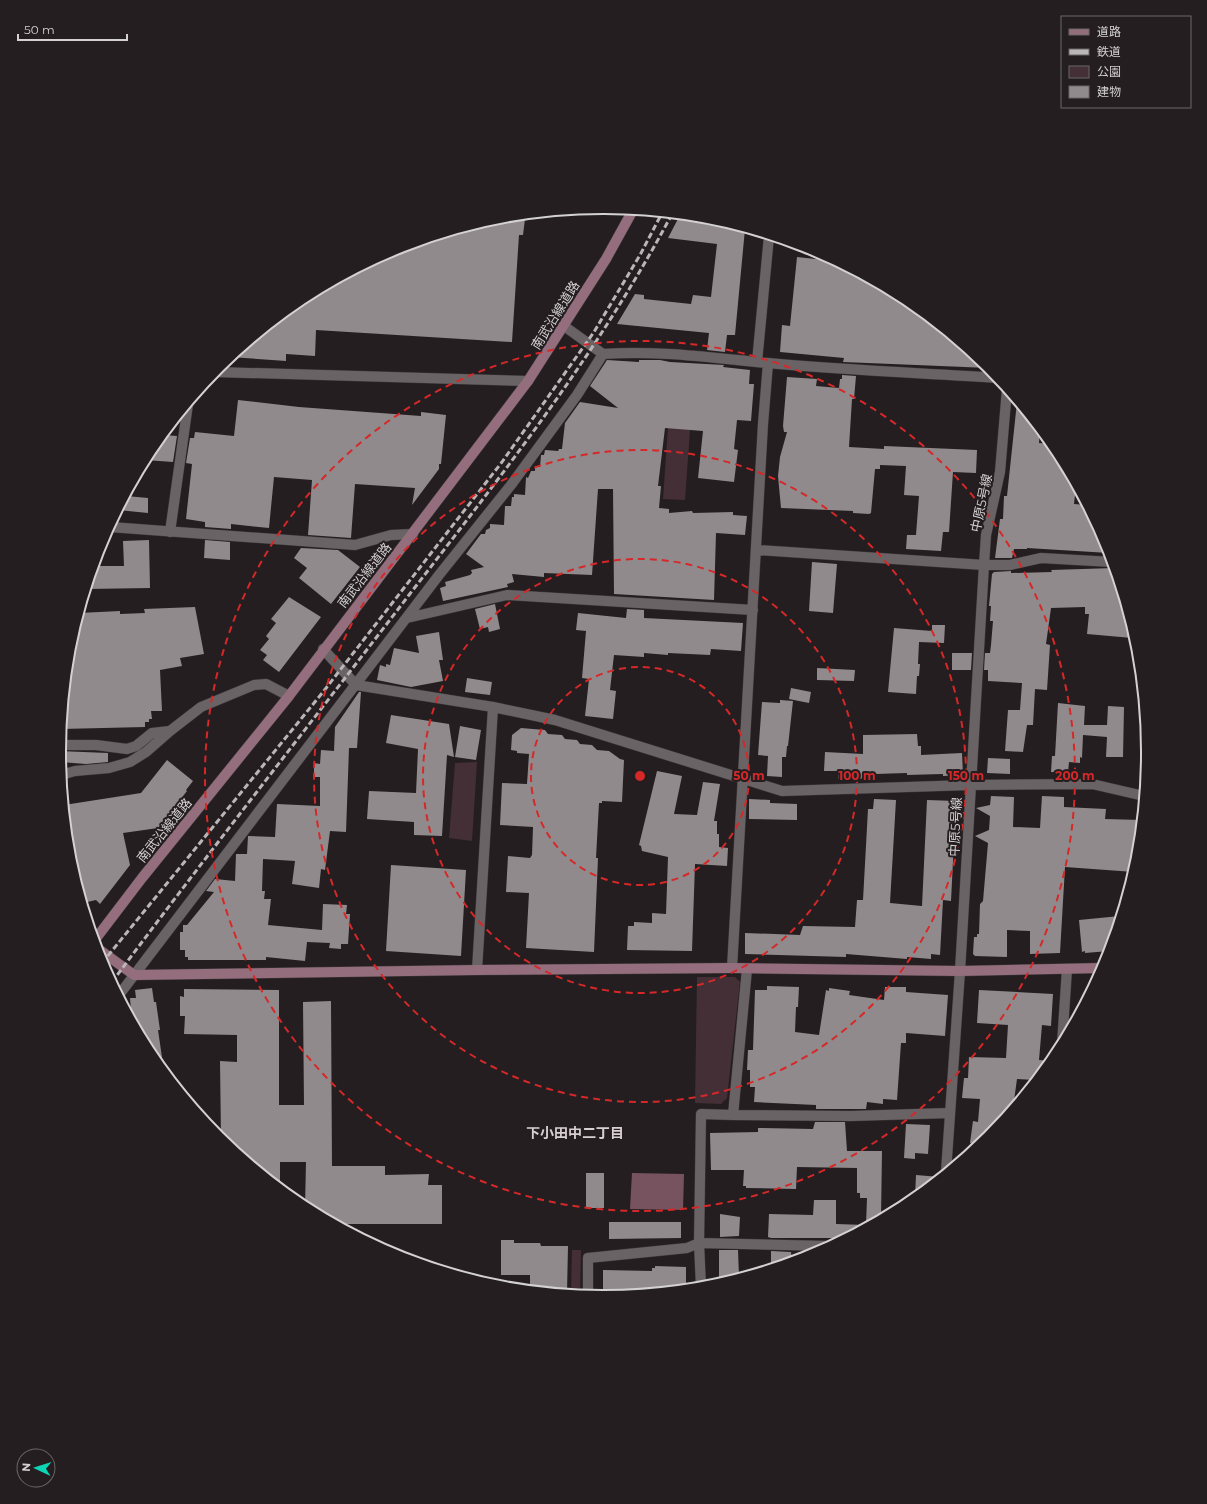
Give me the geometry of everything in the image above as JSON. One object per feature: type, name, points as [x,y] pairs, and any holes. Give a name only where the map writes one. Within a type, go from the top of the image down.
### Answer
[{"type":"street","name":"南武沿線道路","points":[[99,935],[142,878],[289,696],[323,649],[413,534],[528,381],[606,259],[630,215]]},
{"type":"street","points":[[757,362],[769,241]]},
{"type":"street","points":[[564,326],[603,354],[636,351],[676,353],[768,363],[989,377]]},
{"type":"street","points":[[122,992],[406,618],[534,453],[577,395],[603,354]]},
{"type":"street","points":[[732,968],[763,424],[768,363]]},
{"type":"street","points":[[223,372],[528,381]]},
{"type":"street","name":"中原5号線","points":[[946,1165],[960,971],[986,535],[1000,472],[1006,396]]},
{"type":"street","points":[[170,532],[187,413]]},
{"type":"street","points":[[115,527],[355,545],[391,535],[413,534]]},
{"type":"street","points":[[756,550],[984,565],[1010,565],[1040,558],[1106,562]]},
{"type":"street","points":[[406,618],[507,595],[753,610]]},
{"type":"street","points":[[323,649],[356,685],[493,707],[555,720],[782,791],[970,785],[1092,784],[1139,795]]},
{"type":"street","points":[[67,773],[75,771],[108,768],[130,762],[146,752],[170,730],[201,707],[254,685],[266,684],[289,696]]},
{"type":"street","points":[[477,970],[493,707]]},
{"type":"street","points":[[66,745],[96,745],[127,749],[136,746],[152,733],[170,730]]},
{"type":"street","points":[[106,955],[134,976],[477,970],[732,968],[960,971],[1096,968]]},
{"type":"street","points":[[733,1114],[747,969]]},
{"type":"street","points":[[1063,1031],[1067,969]]},
{"type":"street","points":[[701,1280],[699,1243],[701,1114],[851,1116],[950,1114]]},
{"type":"street","points":[[588,1289],[588,1258],[687,1248],[699,1243],[816,1246]]},
{"type":"green space","points":[[668,427],[690,430],[685,500],[663,499]]},
{"type":"green space","points":[[477,762],[472,841],[449,838],[455,763]]},
{"type":"green space","points":[[697,977],[735,977],[740,982],[727,1098],[721,1104],[695,1103]]},
{"type":"green space","points":[[572,1250],[581,1250],[580,1289],[571,1288]]},
{"type":"shaded area","points":[[632,1173],[684,1174],[683,1210],[630,1209]]},
{"type":"building","points":[[525,220],[523,235],[519,235],[512,342],[316,330],[315,356],[286,354],[286,361],[239,358],[276,326],[305,305],[366,270],[398,255],[431,243],[464,233]]},
{"type":"building","points":[[678,220],[745,233],[735,335],[727,335],[725,352],[707,350],[709,333],[617,324],[635,294],[644,295],[644,299],[691,304],[693,295],[711,297],[717,244],[668,238]]},
{"type":"building","points":[[797,257],[818,259],[841,270],[902,305],[931,326],[979,368],[843,362],[844,358],[780,352],[782,325],[790,326]]},
{"type":"building","points":[[607,360],[639,362],[639,360],[660,360],[670,362],[724,365],[723,367],[750,370],[749,384],[754,384],[751,421],[737,420],[734,449],[738,450],[734,482],[698,478],[703,431],[665,428],[658,486],[661,486],[659,508],[669,509],[669,513],[692,511],[693,513],[733,512],[733,515],[747,516],[745,535],[716,533],[714,600],[614,594],[613,489],[598,489],[592,575],[544,573],[544,577],[512,574],[514,582],[507,584],[508,587],[443,601],[440,588],[446,586],[445,582],[470,575],[472,573],[471,570],[484,567],[466,554],[481,534],[485,534],[486,530],[490,528],[490,524],[504,525],[505,506],[511,506],[512,497],[514,497],[514,494],[525,495],[526,477],[528,478],[531,471],[535,471],[535,466],[540,467],[541,455],[544,455],[545,450],[558,451],[559,449],[562,449],[565,423],[580,402],[618,408],[590,386]]},
{"type":"building","points":[[842,375],[856,376],[854,399],[852,399],[849,447],[884,449],[884,446],[977,450],[976,473],[953,472],[949,532],[943,532],[941,551],[906,549],[907,535],[916,535],[919,496],[904,495],[906,466],[880,465],[880,469],[875,469],[871,513],[869,514],[853,513],[853,511],[781,508],[778,476],[780,457],[787,432],[784,432],[783,426],[787,377],[817,379],[816,386],[839,388]]},
{"type":"building","points":[[238,400],[299,407],[421,416],[421,412],[446,415],[441,464],[439,464],[439,469],[412,505],[415,488],[355,484],[351,538],[308,535],[312,480],[274,477],[269,528],[231,524],[231,529],[205,527],[205,522],[186,519],[192,464],[186,463],[190,438],[194,438],[195,432],[234,436]]},
{"type":"building","points":[[1016,408],[1039,438],[1039,443],[1043,443],[1050,453],[1069,483],[1075,494],[1074,504],[1081,505],[1102,553],[1027,548],[1014,549],[1012,558],[995,558],[1000,519],[1003,519],[1004,496],[1007,496]]},
{"type":"building","points":[[170,435],[177,436],[173,462],[152,461]]},
{"type":"building","points":[[131,496],[148,498],[148,513],[123,510]]},
{"type":"building","points":[[149,540],[150,588],[92,589],[100,566],[124,566],[123,541]]},
{"type":"building","points":[[205,540],[230,542],[230,560],[204,558]]},
{"type":"building","points":[[301,548],[338,550],[360,567],[331,604],[299,578],[307,568],[294,558]]},
{"type":"building","points":[[812,562],[837,564],[833,613],[809,611]]},
{"type":"building","points":[[1108,568],[1123,613],[1129,638],[1087,634],[1089,614],[1085,614],[1085,607],[1051,608],[1046,644],[1050,645],[1047,690],[1035,689],[1033,725],[1027,725],[1023,752],[1005,751],[1008,710],[1020,710],[1022,683],[988,681],[988,670],[984,670],[985,653],[990,653],[993,621],[990,621],[991,606],[989,606],[992,574],[994,572],[1011,571],[1011,573],[1052,572],[1051,570]]},
{"type":"building","points":[[289,597],[321,617],[279,672],[263,660],[267,655],[260,650],[269,639],[266,636],[276,623],[271,619]]},
{"type":"building","points":[[495,604],[500,629],[489,632],[488,627],[480,629],[475,609]]},
{"type":"building","points":[[195,607],[204,654],[180,658],[182,666],[160,670],[162,711],[151,711],[152,719],[149,719],[149,722],[145,722],[145,727],[67,729],[76,647],[84,613],[120,611],[120,614],[145,613],[144,609]]},
{"type":"building","points":[[627,609],[644,610],[644,618],[743,623],[741,651],[711,649],[710,655],[668,653],[668,655],[644,653],[644,657],[614,655],[610,690],[616,691],[613,719],[585,716],[589,679],[582,678],[586,631],[576,630],[578,613],[626,618]]},
{"type":"building","points":[[932,625],[945,625],[944,643],[919,642],[918,664],[920,664],[919,676],[917,676],[916,694],[888,692],[894,628],[932,631]]},
{"type":"building","points":[[439,632],[443,660],[439,660],[443,681],[411,687],[377,680],[380,665],[386,667],[386,664],[390,665],[394,648],[419,653],[416,636]]},
{"type":"building","points":[[952,653],[972,653],[971,670],[952,670]]},
{"type":"building","points":[[817,668],[855,670],[854,681],[817,680]]},
{"type":"building","points":[[467,678],[492,682],[490,695],[465,692]]},
{"type":"building","points":[[791,688],[811,692],[809,703],[789,699]]},
{"type":"building","points":[[359,692],[361,692],[357,748],[349,748],[346,832],[330,831],[325,870],[321,869],[319,888],[292,884],[295,861],[263,859],[262,891],[265,891],[264,899],[271,899],[268,925],[322,930],[323,904],[347,905],[346,914],[350,914],[348,944],[341,944],[341,949],[329,948],[330,943],[307,942],[305,961],[266,957],[266,960],[188,960],[188,957],[185,957],[185,950],[180,950],[180,932],[183,932],[183,925],[187,925],[214,892],[206,891],[215,879],[235,881],[236,854],[247,854],[248,836],[275,837],[277,804],[320,806],[320,777],[314,777],[314,763],[320,764],[321,750],[334,751],[335,727]]},
{"type":"building","points":[[780,700],[793,701],[788,746],[786,757],[782,757],[782,777],[767,776],[768,756],[758,755],[762,702],[780,703]]},
{"type":"building","points":[[1058,703],[1085,706],[1084,725],[1107,725],[1108,706],[1124,707],[1123,757],[1106,757],[1107,737],[1083,735],[1082,758],[1080,757],[1080,763],[1069,762],[1068,773],[1051,772],[1052,756],[1055,756]]},
{"type":"building","points":[[391,715],[449,724],[454,757],[447,755],[442,836],[414,835],[414,822],[367,819],[369,791],[416,793],[418,749],[386,743]]},
{"type":"building","points":[[460,726],[481,730],[476,760],[455,757]]},
{"type":"building","points":[[521,728],[545,730],[548,734],[562,735],[565,739],[577,740],[580,744],[592,745],[597,750],[609,751],[620,759],[624,760],[622,802],[602,801],[602,803],[599,803],[594,952],[526,948],[529,893],[506,892],[508,856],[530,858],[532,855],[533,827],[500,825],[502,783],[527,784],[529,754],[517,753],[517,751],[511,750],[512,735]]},
{"type":"building","points":[[917,734],[918,746],[921,746],[921,755],[962,753],[963,775],[907,775],[907,773],[875,774],[875,778],[838,779],[838,771],[824,771],[825,752],[863,754],[863,735]]},
{"type":"building","points":[[66,751],[108,753],[108,762],[86,764],[66,762]]},
{"type":"building","points":[[988,758],[1010,759],[1010,774],[987,773]]},
{"type":"building","points":[[167,760],[193,781],[158,828],[123,833],[130,865],[100,904],[96,900],[88,902],[76,857],[69,804],[141,793]]},
{"type":"building","points":[[657,771],[682,776],[674,814],[697,815],[703,782],[720,784],[714,821],[717,821],[719,847],[728,848],[727,866],[695,864],[692,951],[627,950],[628,926],[634,926],[634,922],[652,923],[652,913],[666,914],[668,857],[642,851],[641,846],[639,845]]},
{"type":"building","points":[[991,796],[1014,797],[1013,827],[1040,828],[1042,796],[1064,797],[1064,807],[1106,809],[1105,819],[1136,820],[1128,872],[1065,867],[1060,953],[1030,954],[1030,931],[1007,930],[1007,957],[975,956],[973,954],[974,937],[977,937],[977,934],[979,934],[980,904],[983,901],[988,843],[975,836],[989,830],[990,816],[976,808],[990,805]]},
{"type":"building","points":[[749,799],[770,800],[770,803],[797,804],[797,820],[749,819]]},
{"type":"building","points":[[874,799],[896,800],[890,903],[922,906],[927,800],[956,801],[951,901],[943,900],[940,955],[931,954],[931,959],[907,957],[907,959],[846,954],[846,957],[745,954],[745,933],[800,935],[803,926],[855,927],[857,900],[863,900],[868,809],[873,809]]},
{"type":"building","points":[[391,865],[466,870],[461,956],[386,951]]},
{"type":"building","points":[[1115,917],[1102,952],[1082,952],[1079,920]]},
{"type":"building","points":[[767,986],[799,987],[798,1007],[796,1007],[795,1032],[819,1035],[826,990],[829,991],[829,988],[850,991],[849,995],[884,1000],[885,987],[906,987],[906,992],[948,995],[945,1036],[906,1033],[906,1043],[901,1043],[897,1100],[883,1099],[883,1104],[867,1102],[866,1109],[816,1109],[816,1105],[754,1102],[755,1087],[750,1087],[750,1070],[747,1070],[748,1050],[753,1050],[755,990],[767,990]]},
{"type":"building","points":[[152,988],[154,1002],[156,1002],[162,1058],[131,1008],[130,998],[136,998],[135,990]]},
{"type":"building","points":[[184,989],[279,990],[279,1105],[304,1105],[303,1002],[331,1001],[332,1166],[385,1166],[385,1175],[429,1174],[428,1185],[442,1185],[442,1224],[348,1224],[305,1199],[306,1162],[280,1162],[280,1181],[249,1156],[221,1130],[220,1061],[237,1062],[237,1035],[184,1034],[185,1016],[180,1016],[180,996],[184,997]]},
{"type":"building","points":[[979,990],[1053,994],[1051,1026],[1042,1025],[1039,1060],[1043,1060],[1029,1080],[1017,1079],[1014,1098],[972,1143],[970,1143],[973,1121],[978,1122],[980,1099],[962,1098],[964,1078],[968,1078],[969,1057],[1006,1058],[1008,1025],[977,1023]]},
{"type":"building","points":[[815,1122],[845,1122],[847,1151],[882,1151],[881,1212],[866,1220],[867,1198],[860,1198],[860,1193],[857,1193],[857,1168],[797,1167],[796,1189],[746,1188],[746,1186],[743,1186],[744,1170],[711,1170],[710,1133],[758,1132],[758,1128],[813,1129]]},
{"type":"building","points":[[906,1124],[930,1125],[928,1154],[915,1153],[915,1159],[904,1158]]},
{"type":"building","points":[[586,1173],[604,1173],[604,1208],[586,1208]]},
{"type":"building","points":[[916,1175],[933,1176],[931,1178],[915,1189]]},
{"type":"building","points":[[814,1200],[836,1200],[836,1224],[858,1225],[832,1238],[768,1237],[769,1214],[813,1215]]},
{"type":"building","points":[[720,1214],[740,1217],[739,1236],[720,1237]]},
{"type":"building","points":[[609,1222],[681,1222],[681,1238],[609,1239]]},
{"type":"building","points":[[501,1240],[514,1240],[514,1243],[540,1243],[541,1246],[568,1246],[567,1288],[530,1284],[530,1275],[501,1275]]},
{"type":"building","points":[[719,1250],[738,1250],[739,1272],[719,1276]]},
{"type":"building","points":[[771,1251],[791,1252],[791,1255],[771,1263]]},
{"type":"building","points":[[655,1266],[686,1267],[686,1283],[603,1290],[603,1270],[652,1271],[652,1268],[655,1268]]},
{"type":"railway","points":[[107,957],[323,692],[502,462],[594,332],[640,255],[660,218]]},
{"type":"railway","points":[[115,977],[222,836],[515,457],[582,363],[613,315],[669,219]]},
{"type":"district","name":"下小田中二丁目","points":[[575,1133]]}]
